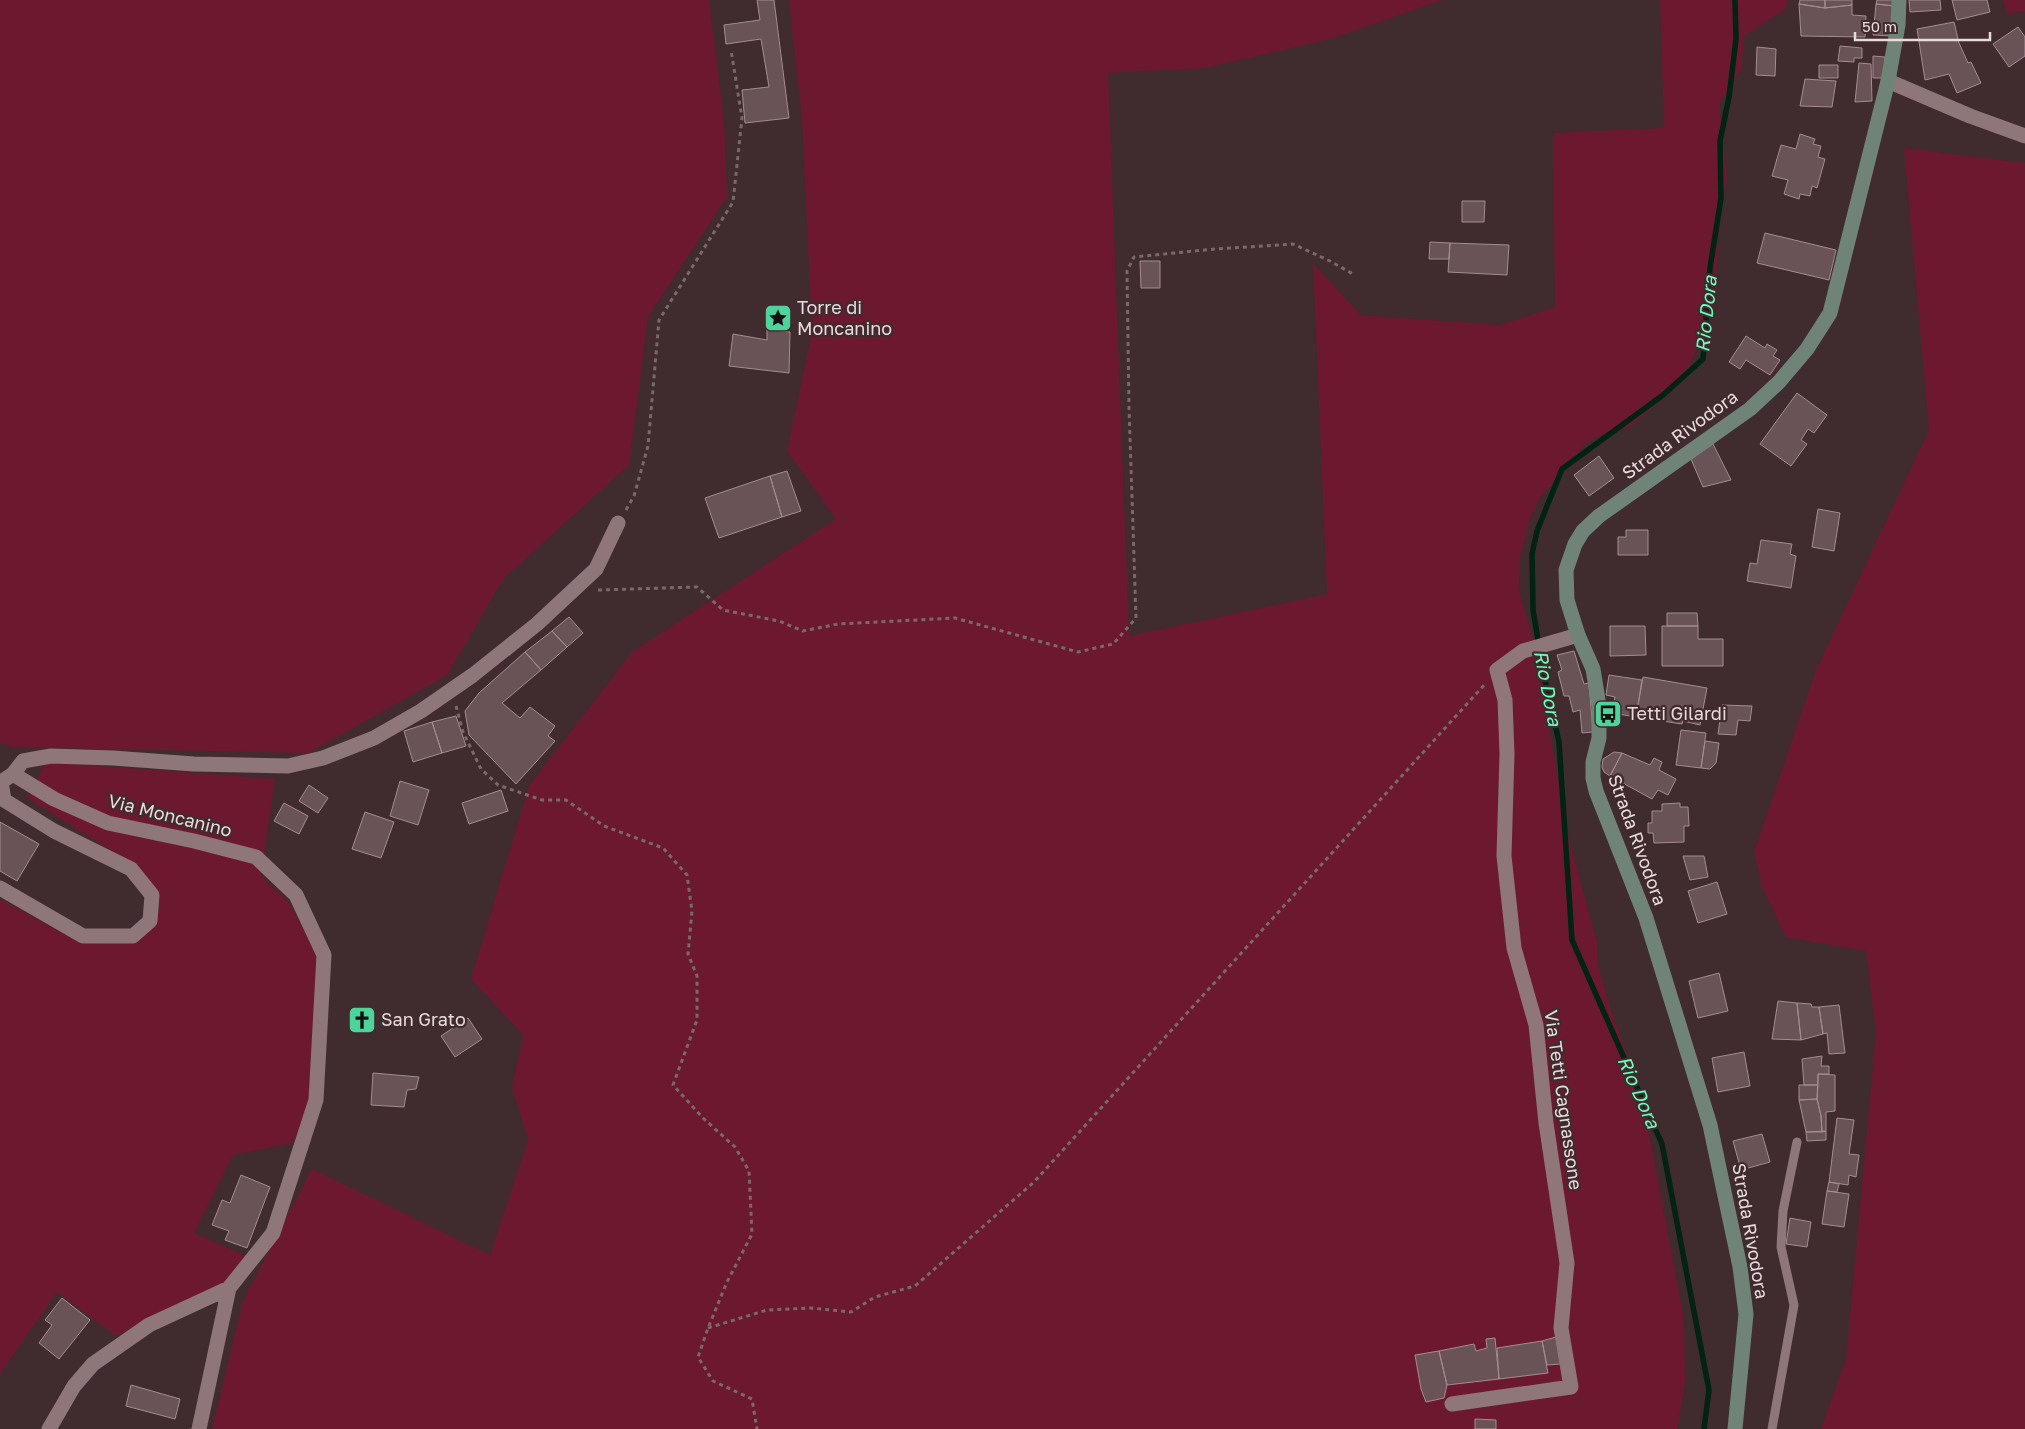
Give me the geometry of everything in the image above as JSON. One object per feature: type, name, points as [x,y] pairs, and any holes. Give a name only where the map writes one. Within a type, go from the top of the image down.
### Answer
[{"type":"street","name":"Strada Rivodora","points":[[1735,1429],[1746,1314],[1732,1223],[1710,1125],[1646,918],[1596,791],[1593,778],[1593,762],[1599,738],[1599,706],[1593,669],[1578,635],[1567,600],[1566,570],[1575,544],[1583,531],[1599,516],[1750,409],[1779,382],[1806,349],[1830,313],[1888,82],[1898,25],[1899,0]]},
{"type":"street","points":[[1888,82],[1970,116],[2025,136]]},
{"type":"street","points":[[0,888],[83,936],[133,936],[150,920],[152,895],[131,868],[54,831],[4,800],[1,782],[13,774],[23,761],[51,756],[194,764],[288,766],[323,758],[374,738],[421,711],[454,688],[537,624],[596,569],[618,523]]},
{"type":"street","points":[[1499,678],[1523,651],[1578,635]]},
{"type":"street","name":"Via Tetti Cagnassone","points":[[1452,1404],[1571,1387],[1561,1328],[1566,1263],[1546,1122],[1536,1025],[1514,948],[1504,856],[1507,754],[1505,700],[1499,678]]},
{"type":"street","name":"Via Moncanino","points":[[13,774],[54,799],[108,823],[194,841],[256,857],[296,894],[324,955],[316,1100],[273,1233],[229,1288]]},
{"type":"street","points":[[49,1429],[74,1386],[93,1364],[149,1325],[229,1288]]},
{"type":"street","points":[[199,1429],[229,1288]]},
{"type":"lane","points":[[1772,1429],[1794,1305],[1781,1248],[1783,1211],[1797,1142]]},
{"type":"path","points":[[618,523],[634,496],[648,446],[659,320],[733,202],[742,118],[731,50]]},
{"type":"path","points":[[572,591],[697,587],[723,610],[779,620],[803,631],[838,624],[955,618],[1078,652],[1113,644],[1136,618],[1129,407],[1127,272],[1134,258],[1215,249],[1293,244],[1353,274]]},
{"type":"path","points":[[708,1328],[767,1310],[811,1308],[851,1312],[875,1297],[915,1286],[1034,1182],[1499,678]]},
{"type":"path","points":[[454,688],[457,711],[464,732],[481,769],[498,786],[542,800],[566,800],[604,826],[663,848],[686,875],[692,911],[688,954],[696,976],[696,1020],[673,1085],[703,1118],[735,1147],[749,1171],[752,1234],[727,1282],[698,1356],[713,1381],[752,1399],[757,1429]]},
{"type":"shaded area","points":[[0,0],[709,0],[724,120],[727,197],[648,317],[629,465],[504,578],[447,675],[309,753],[14,747],[0,743]]},
{"type":"shaded area","points":[[789,0],[1442,0],[1331,39],[1204,68],[1108,73],[1129,636],[1327,594],[1313,263],[1361,315],[1500,325],[1555,307],[1553,133],[1664,128],[1660,0],[1787,0],[1786,9],[1744,36],[1741,69],[1719,104],[1727,179],[1720,207],[1715,296],[1705,329],[1689,367],[1673,390],[1628,428],[1603,434],[1587,442],[1540,498],[1530,518],[1520,557],[1519,591],[1533,640],[1568,836],[1597,942],[1597,962],[1609,1005],[1642,1096],[1684,1320],[1685,1382],[1677,1429],[212,1429],[243,1301],[312,1169],[490,1255],[528,1141],[512,1087],[523,1035],[471,979],[529,786],[632,652],[836,519],[787,451],[812,331],[802,119]]},
{"type":"shaded area","points":[[2003,0],[2025,0],[2025,13],[2023,11],[2007,14]]},
{"type":"shaded area","points":[[1904,148],[2025,163],[2025,1429],[1821,1429],[1846,1359],[1876,1033],[1866,951],[1786,937],[1762,887],[1754,852],[1816,670],[1929,430]]},
{"type":"shaded area","points":[[46,762],[275,779],[261,877],[288,901],[317,954],[310,1099],[293,1143],[233,1155],[194,1233],[246,1256],[225,1282],[116,1336],[57,1292],[0,1374],[0,899],[82,944],[139,942],[155,925],[136,866],[27,798]]},
{"type":"building","points":[[757,0],[774,0],[789,118],[745,123],[742,90],[769,87],[761,39],[726,44],[724,25],[760,20]]},
{"type":"building","points":[[1800,0],[1825,0],[1825,8],[1799,4]]},
{"type":"building","points":[[1825,0],[1852,0],[1852,5],[1825,8]]},
{"type":"building","points":[[1877,0],[1896,0],[1895,6],[1876,4]]},
{"type":"building","points":[[1909,0],[1940,0],[1941,10],[1910,12]]},
{"type":"building","points":[[1952,0],[1987,0],[1990,12],[1957,20]]},
{"type":"building","points":[[1799,4],[1825,8],[1852,5],[1852,15],[1866,16],[1865,37],[1801,36]]},
{"type":"building","points":[[1876,4],[1895,6],[1892,36],[1873,35]]},
{"type":"building","points":[[1954,22],[1959,43],[1968,63],[1971,62],[1981,83],[1957,93],[1949,74],[1925,80],[1917,29]]},
{"type":"building","points":[[2018,27],[2025,37],[2025,56],[2009,67],[1993,44]]},
{"type":"building","points":[[1840,46],[1862,48],[1862,58],[1854,58],[1854,62],[1838,61]]},
{"type":"building","points":[[1757,47],[1776,49],[1775,76],[1756,75]]},
{"type":"building","points":[[1873,56],[1885,57],[1885,78],[1873,78]]},
{"type":"building","points":[[1859,63],[1871,64],[1872,101],[1855,102]]},
{"type":"building","points":[[1819,65],[1838,65],[1838,78],[1819,78]]},
{"type":"building","points":[[1805,79],[1836,81],[1832,107],[1800,106]]},
{"type":"building","points":[[1800,134],[1815,139],[1813,144],[1821,146],[1818,157],[1825,159],[1817,188],[1812,186],[1810,196],[1800,194],[1799,199],[1784,194],[1788,180],[1772,176],[1781,145],[1796,149]]},
{"type":"building","points":[[1462,201],[1485,201],[1484,222],[1462,222]]},
{"type":"building","points":[[1765,233],[1836,250],[1829,280],[1757,263]]},
{"type":"building","points":[[1430,242],[1450,243],[1449,259],[1429,259]]},
{"type":"building","points":[[1450,243],[1509,245],[1507,275],[1448,272]]},
{"type":"building","points":[[1140,261],[1160,261],[1160,288],[1141,288]]},
{"type":"building","points":[[767,330],[790,332],[789,373],[729,366],[733,334],[767,340]]},
{"type":"building","points":[[1746,336],[1765,348],[1767,344],[1777,350],[1773,356],[1780,360],[1770,375],[1746,360],[1740,369],[1729,362]]},
{"type":"building","points":[[1797,393],[1827,415],[1814,433],[1808,429],[1801,440],[1807,444],[1791,466],[1760,444]]},
{"type":"building","points":[[1713,444],[1731,480],[1703,487],[1691,459]]},
{"type":"building","points":[[1599,456],[1614,478],[1589,496],[1574,475]]},
{"type":"building","points":[[787,471],[801,511],[782,517],[770,476]]},
{"type":"building","points":[[770,476],[782,517],[719,538],[705,498]]},
{"type":"building","points":[[1818,509],[1840,513],[1834,551],[1812,547]]},
{"type":"building","points":[[1626,530],[1648,530],[1648,555],[1618,555],[1618,537],[1626,537]]},
{"type":"building","points":[[1761,540],[1792,544],[1790,554],[1796,556],[1791,588],[1747,581],[1750,563],[1757,564]]},
{"type":"building","points":[[1667,613],[1697,613],[1698,626],[1667,626]]},
{"type":"building","points":[[569,617],[583,633],[567,647],[552,631]]},
{"type":"building","points":[[1610,626],[1645,626],[1646,655],[1610,656]]},
{"type":"building","points":[[1662,626],[1698,626],[1698,639],[1723,639],[1723,666],[1662,666]]},
{"type":"building","points":[[552,631],[567,647],[541,670],[525,652]]},
{"type":"building","points":[[1574,651],[1584,684],[1589,683],[1593,732],[1582,733],[1580,710],[1573,712],[1569,696],[1564,696],[1558,672],[1562,670],[1557,655]]},
{"type":"building","points":[[525,652],[541,670],[502,703],[520,718],[530,707],[555,726],[548,736],[555,741],[516,784],[469,735],[465,711],[479,693]]},
{"type":"building","points":[[1609,675],[1642,680],[1636,717],[1612,713],[1615,697],[1606,695]]},
{"type":"building","points":[[1643,677],[1707,688],[1700,725],[1683,721],[1682,724],[1636,717]]},
{"type":"building","points":[[1722,705],[1752,706],[1750,721],[1738,720],[1736,735],[1718,734]]},
{"type":"building","points":[[456,716],[466,746],[442,753],[432,722]]},
{"type":"building","points":[[432,722],[442,753],[413,762],[404,731]]},
{"type":"building","points":[[1681,730],[1706,733],[1701,768],[1676,765]]},
{"type":"building","points":[[1705,741],[1719,743],[1716,763],[1710,769],[1701,768]]},
{"type":"building","points":[[1614,752],[1622,753],[1610,776],[1604,772],[1602,767],[1603,759]]},
{"type":"building","points":[[1622,753],[1650,765],[1654,758],[1662,762],[1659,770],[1676,779],[1668,795],[1658,790],[1652,799],[1610,776]]},
{"type":"building","points":[[400,781],[429,790],[418,825],[390,816]]},
{"type":"building","points":[[309,785],[328,798],[318,813],[299,801]]},
{"type":"building","points":[[501,790],[508,811],[469,824],[462,803]]},
{"type":"building","points":[[284,803],[308,816],[299,834],[274,821]]},
{"type":"building","points":[[1680,803],[1680,807],[1688,807],[1689,826],[1684,826],[1684,842],[1654,843],[1653,833],[1648,833],[1648,823],[1652,823],[1652,811],[1662,811],[1662,804]]},
{"type":"building","points":[[365,812],[394,822],[381,858],[352,849]]},
{"type":"building","points":[[0,822],[39,844],[17,881],[0,871]]},
{"type":"building","points":[[1683,856],[1704,856],[1708,877],[1690,880]]},
{"type":"building","points":[[1717,882],[1727,914],[1698,923],[1688,891]]},
{"type":"building","points":[[1719,973],[1728,1011],[1698,1018],[1689,981]]},
{"type":"building","points":[[1778,1001],[1797,1003],[1801,1040],[1772,1039]]},
{"type":"building","points":[[1797,1003],[1811,1004],[1812,1007],[1819,1007],[1823,1034],[1801,1040]]},
{"type":"building","points":[[1839,1005],[1845,1053],[1829,1054],[1827,1033],[1823,1034],[1819,1007]]},
{"type":"building","name":"San Grato","points":[[357,1010],[372,1014],[367,1030],[353,1026]]},
{"type":"building","points":[[468,1018],[482,1039],[455,1057],[441,1036]]},
{"type":"building","points":[[1744,1052],[1750,1086],[1718,1092],[1712,1058]]},
{"type":"building","points":[[1822,1056],[1821,1066],[1829,1066],[1829,1074],[1818,1074],[1818,1085],[1804,1085],[1802,1059]]},
{"type":"building","points":[[373,1073],[419,1077],[416,1089],[407,1090],[404,1107],[371,1105]]},
{"type":"building","points":[[1818,1074],[1835,1075],[1835,1111],[1826,1112],[1826,1131],[1822,1132],[1817,1099]]},
{"type":"building","points":[[1799,1085],[1818,1085],[1817,1099],[1799,1100]]},
{"type":"building","points":[[1817,1099],[1822,1132],[1806,1132],[1799,1100]]},
{"type":"building","points":[[1837,1118],[1854,1120],[1849,1154],[1859,1155],[1856,1177],[1849,1175],[1848,1185],[1829,1182]]},
{"type":"building","points":[[1826,1131],[1826,1140],[1807,1141],[1806,1132]]},
{"type":"building","points":[[1762,1134],[1770,1162],[1741,1170],[1733,1141]]},
{"type":"building","points":[[241,1175],[270,1187],[247,1248],[225,1240],[229,1231],[212,1225],[222,1200],[230,1203]]},
{"type":"building","points":[[1829,1182],[1839,1184],[1837,1192],[1827,1191]]},
{"type":"building","points":[[1827,1191],[1849,1194],[1844,1227],[1822,1224]]},
{"type":"building","points":[[1790,1218],[1811,1222],[1807,1247],[1786,1244]]},
{"type":"building","points":[[62,1298],[90,1320],[59,1359],[39,1343],[52,1325],[45,1320]]},
{"type":"building","points":[[1556,1337],[1561,1364],[1547,1365],[1542,1341]]},
{"type":"building","points":[[1495,1338],[1499,1379],[1447,1385],[1439,1351],[1474,1344],[1476,1351],[1487,1348],[1486,1339]]},
{"type":"building","points":[[1542,1341],[1548,1373],[1499,1379],[1497,1348]]},
{"type":"building","points":[[1439,1351],[1447,1385],[1444,1398],[1426,1402],[1421,1389],[1415,1355]]},
{"type":"building","points":[[131,1385],[180,1399],[175,1419],[126,1406]]},
{"type":"building","points":[[1475,1419],[1496,1420],[1496,1429],[1475,1429]]},
{"type":"waterway","name":"Rio Dora","points":[[1704,1429],[1709,1390],[1662,1144],[1572,940],[1559,742],[1545,681],[1533,610],[1532,554],[1537,531],[1562,469],[1663,395],[1703,359],[1710,268],[1721,198],[1720,141],[1729,97],[1736,39],[1735,0]]},
{"type":"place","name":"Torre di Moncanino","points":[[778,318]]},
{"type":"place","name":"Tetti Gilardi","points":[[1608,714]]},
{"type":"place","name":"San Grato","points":[[362,1020]]}]
